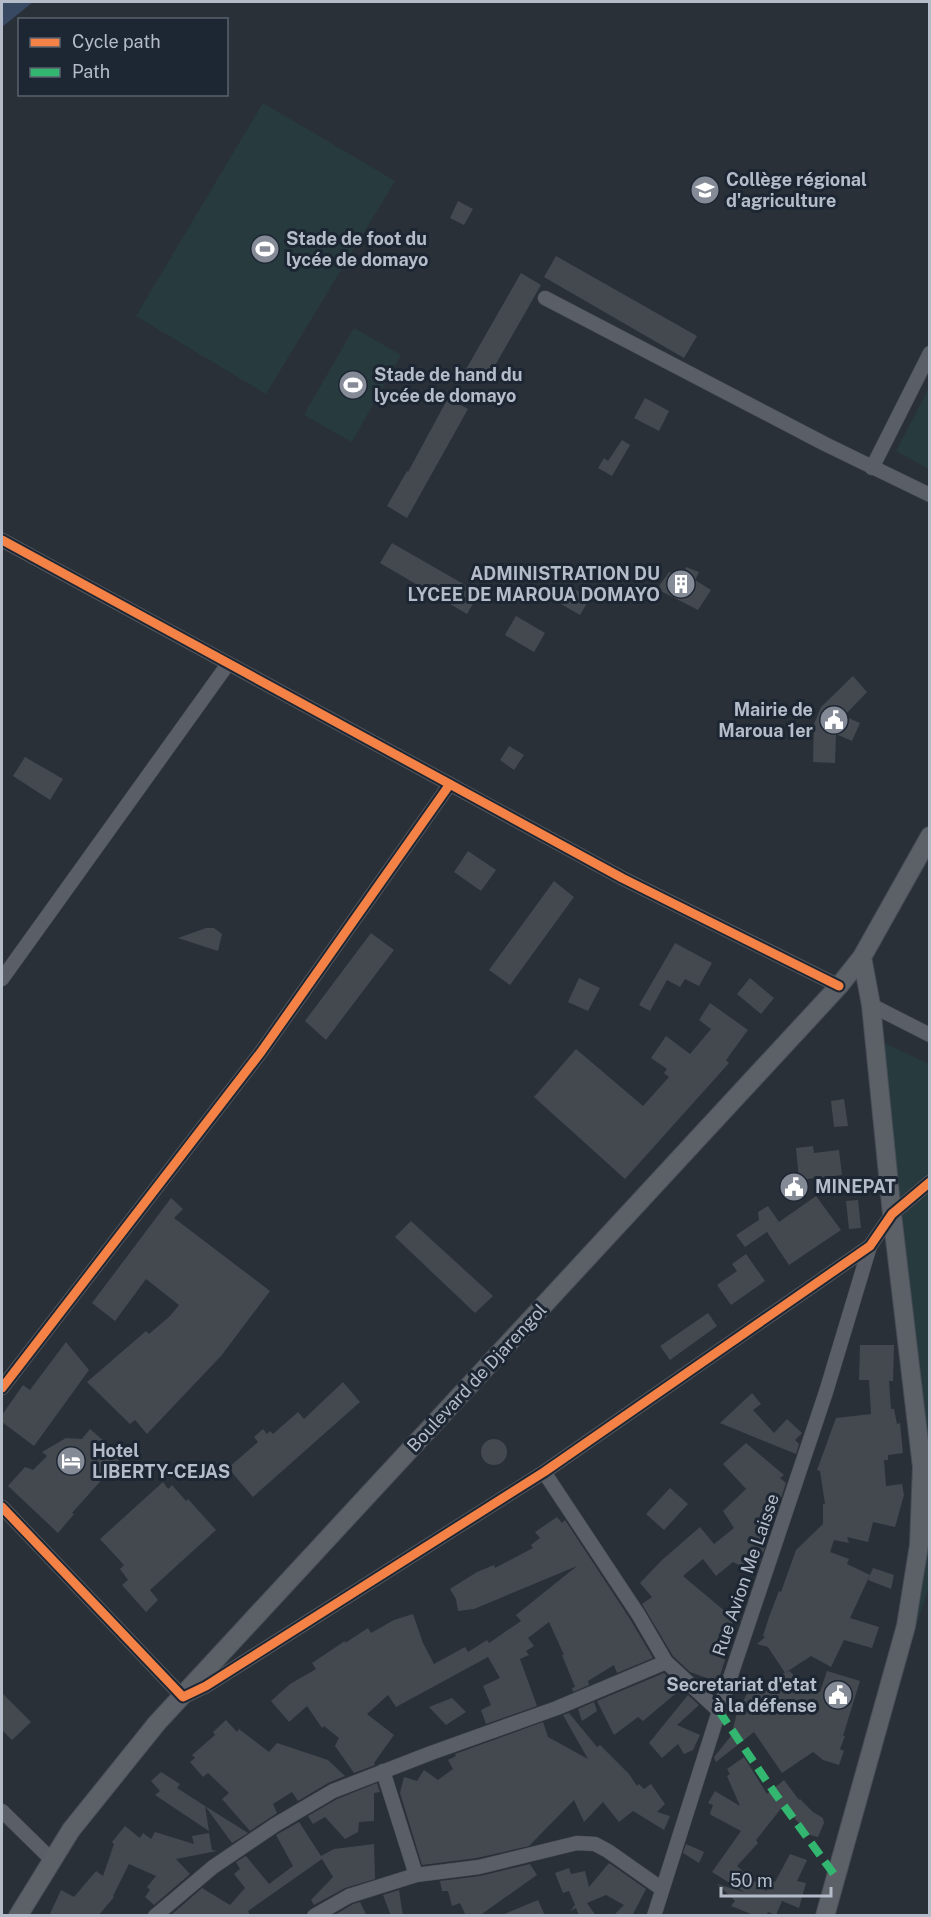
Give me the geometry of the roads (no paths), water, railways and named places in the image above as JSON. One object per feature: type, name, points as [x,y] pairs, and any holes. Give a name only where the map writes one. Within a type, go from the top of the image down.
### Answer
[{"type":"main road","name":"Boulevard de Djarengol","points":[[18,1916],[78,1821],[157,1723],[839,986],[862,957],[930,836]]},
{"type":"main road","points":[[825,1916],[906,1626],[919,1545],[922,1467],[892,1214],[871,1005],[862,957]]},
{"type":"street","points":[[545,298],[872,468],[930,495]]},
{"type":"street","points":[[872,468],[930,353]]},
{"type":"street","points":[[2,540],[622,878],[839,986]]},
{"type":"street","points":[[2,979],[228,664]]},
{"type":"street","points":[[2,1388],[261,1052],[450,784]]},
{"type":"street","points":[[871,1005],[930,1035]]},
{"type":"street","points":[[2,1507],[183,1697],[206,1686],[544,1472],[870,1246],[892,1214],[930,1182]]},
{"type":"street","name":"Rue Avion Me Laisse","points":[[654,1916],[719,1711],[826,1392],[870,1246]]},
{"type":"street","points":[[544,1472],[638,1614],[666,1662],[719,1711]]},
{"type":"street","points":[[155,1916],[213,1867],[275,1825],[333,1791],[557,1708],[666,1662]]},
{"type":"street","points":[[383,1772],[416,1875]]},
{"type":"street","points":[[2,1811],[52,1860]]},
{"type":"street","points":[[314,1916],[349,1896],[416,1875],[479,1867],[578,1844],[596,1844],[662,1889]]},
{"type":"water","points":[[2,2],[33,2],[2,27]]},
{"type":"place","name":"Collège régional d'agriculture","points":[[705,190]]},
{"type":"place","name":"Stade de foot du lycée de domayo","points":[[265,249]]},
{"type":"place","name":"Stade de hand du lycée de domayo","points":[[353,385]]},
{"type":"place","name":"ADMINISTRATION DU LYCEE DE MAROUA DOMAYO","points":[[681,584]]},
{"type":"place","name":"Mairie de Maroua 1er","points":[[834,720]]},
{"type":"place","name":"MINEPAT","points":[[794,1187]]},
{"type":"place","name":"Hotel LIBERTY-CEJAS","points":[[71,1461]]},
{"type":"place","name":"Secretariat d'etat à la défense","points":[[838,1695]]}]
